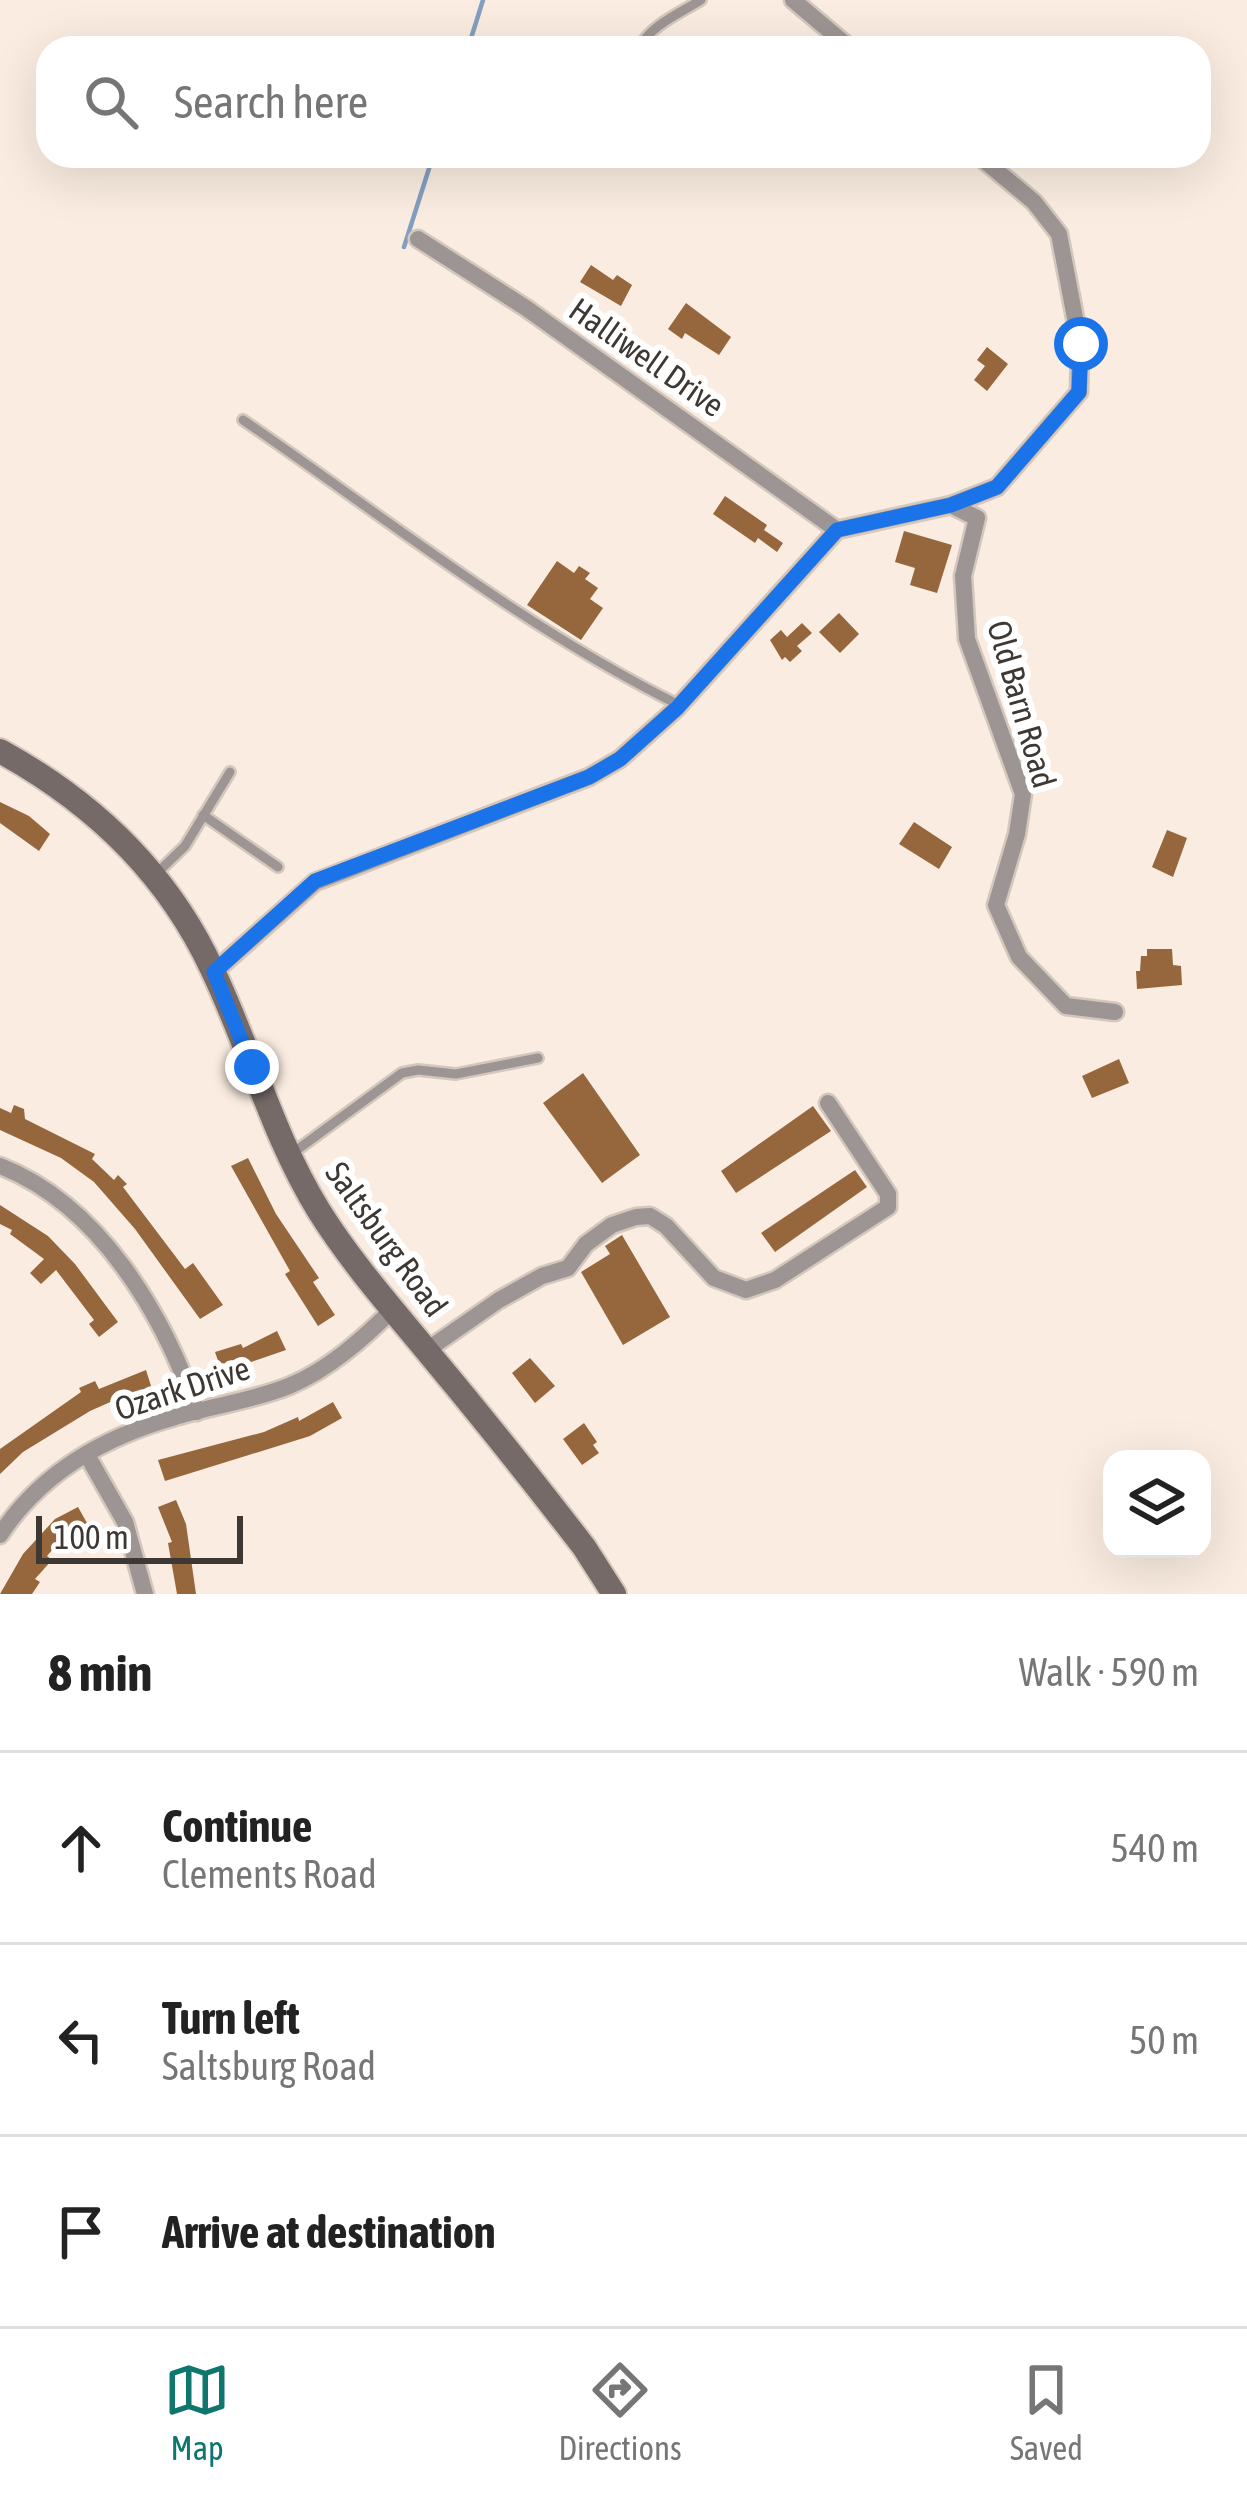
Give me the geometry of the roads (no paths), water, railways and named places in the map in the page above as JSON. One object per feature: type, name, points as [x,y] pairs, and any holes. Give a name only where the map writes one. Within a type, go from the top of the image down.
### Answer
[{"type":"main road","name":"Saltsburg Road","points":[[0,751],[45,776],[91,811],[155,875],[194,932],[214,972],[290,1155],[320,1211],[584,1547],[614,1594]]},
{"type":"street","points":[[793,0],[836,36]]},
{"type":"street","points":[[214,972],[315,881],[589,777],[620,759],[679,705],[837,530],[951,505],[997,487],[1079,392],[1081,344],[1059,235],[1034,202],[993,168]]},
{"type":"street","name":"Halliwell Drive","points":[[418,239],[526,308],[837,530]]},
{"type":"street","name":"Old Barn Road","points":[[951,505],[977,518],[963,576],[967,639],[1022,794],[1017,834],[996,905],[1019,957],[1066,1006],[1115,1012]]},
{"type":"street","points":[[427,1350],[499,1300],[542,1276],[568,1268],[599,1234],[636,1217],[650,1216],[666,1226],[714,1278],[746,1290],[775,1280],[888,1207],[888,1194],[828,1103]]},
{"type":"street","points":[[0,1166],[62,1203],[106,1248],[162,1325],[197,1412]]},
{"type":"street","name":"Ozark Drive","points":[[0,1535],[22,1502],[66,1464],[125,1433],[291,1385],[359,1342],[393,1309]]},
{"type":"street","points":[[88,1455],[125,1522],[145,1594]]},
{"type":"lane","points":[[646,36],[701,0]]},
{"type":"lane","points":[[243,420],[541,626],[626,679],[679,705]]},
{"type":"lane","points":[[155,875],[185,846],[230,772]]},
{"type":"lane","points":[[203,815],[278,867]]},
{"type":"lane","points":[[290,1155],[402,1073],[456,1073],[538,1058]]},
{"type":"waterway","points":[[472,36],[483,0]]},
{"type":"waterway","points":[[404,247],[429,168]]}]
